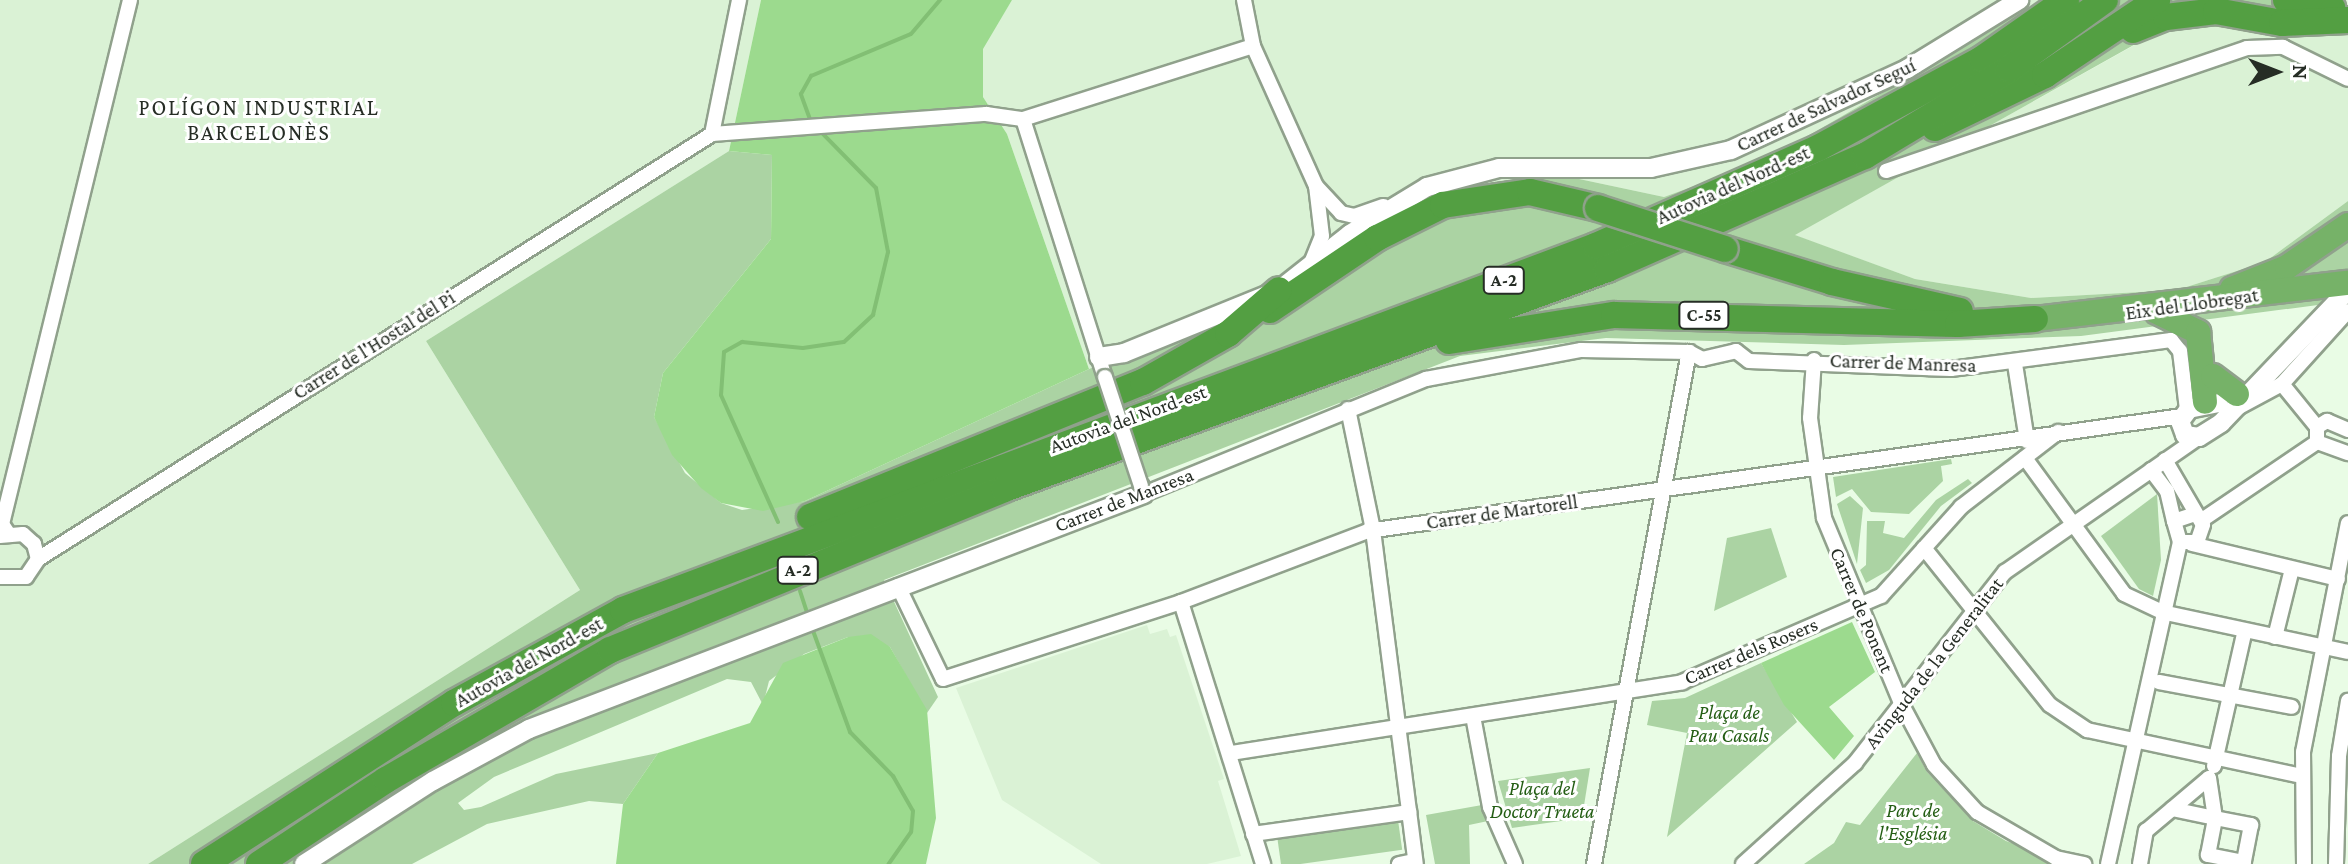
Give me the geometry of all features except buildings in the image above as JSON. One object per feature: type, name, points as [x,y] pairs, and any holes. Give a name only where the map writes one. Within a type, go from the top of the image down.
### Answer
[{"type":"highway","name":"Autovia del Nord-est","points":[[204,864],[454,703],[623,610],[1596,246],[1818,148],[1982,59],[2066,0]]},
{"type":"highway","name":"Autovia del Nord-est","points":[[259,864],[538,689],[690,613],[1607,269],[1875,163],[2105,0]]},
{"type":"highway","points":[[2045,75],[2157,0]]},
{"type":"highway","points":[[2286,0],[2302,7],[2348,7]]},
{"type":"highway","points":[[1875,163],[2045,75],[2166,17],[2216,11],[2282,23],[2348,20]]},
{"type":"highway","points":[[623,610],[706,561],[1115,394],[1228,334],[1377,238],[1443,205],[1530,192],[1598,208],[1725,249],[1921,304],[2035,319]]},
{"type":"highway","points":[[2203,303],[2287,267],[2348,225]]},
{"type":"highway","name":"Eix del Llobregat","points":[[2035,319],[2151,311],[2348,283]]},
{"type":"highway","points":[[1228,334],[1279,290]]},
{"type":"highway","points":[[2214,409],[2207,331],[2240,297]]},
{"type":"highway","points":[[2151,311],[2185,321],[2198,332],[2214,409]]},
{"type":"highway","name":"C-55","points":[[1375,354],[1547,321],[1614,315],[1958,324],[2035,319]]},
{"type":"street","points":[[38,559],[29,538],[4,535],[2,524],[130,0]]},
{"type":"street","points":[[739,0],[712,134],[769,127],[986,114],[1023,119],[1253,46]]},
{"type":"street","points":[[1244,0],[1253,46],[1316,186],[1322,236],[1311,263]]},
{"type":"street","name":"Carrer de Salvador Seguí","points":[[1316,186],[1341,213],[1354,216],[1427,187],[1499,168],[1651,168],[1731,150],[1907,69],[2019,0]]},
{"type":"street","points":[[1875,163],[2247,48],[2283,47],[2348,79]]},
{"type":"street","points":[[1023,119],[1143,490]]},
{"type":"street","name":"Carrer de l'Hostal del Pi","points":[[19,580],[38,559],[712,134]]},
{"type":"street","name":"Carrer de Salvador Seguí","points":[[1099,357],[1124,353],[1279,290],[1311,263],[1427,187]]},
{"type":"street","points":[[2177,450],[2214,409],[2348,290]]},
{"type":"street","points":[[2199,437],[2214,409],[2282,384],[2348,311]]},
{"type":"street","name":"Carrer de Manresa","points":[[304,864],[433,781],[529,729],[1426,379],[1522,358],[1581,350],[1689,352],[1702,359],[1724,351],[1749,361],[1814,360],[1951,369],[2015,364],[2171,340],[2214,409]]},
{"type":"street","points":[[1594,864],[1689,352]]},
{"type":"street","name":"Carrer de Ponent","points":[[1814,360],[1810,418],[1824,518],[1857,606],[1902,705],[1934,765],[1977,812],[2034,847],[2084,864]]},
{"type":"street","points":[[2015,364],[2027,435],[2025,458],[2124,594],[2162,612],[2348,652]]},
{"type":"street","points":[[2282,384],[2317,434],[2348,453]]},
{"type":"street","points":[[1348,409],[1373,530],[1416,863],[1399,864]]},
{"type":"street","name":"Carrer de Martorell","points":[[898,586],[943,679],[1181,602],[1373,530],[2214,409]]},
{"type":"street","points":[[2174,521],[2198,517],[2317,434],[2327,421],[2348,430]]},
{"type":"street","name":"Carrer dels Rosers","points":[[1231,753],[1682,682],[1881,596],[1961,507],[2061,430]]},
{"type":"street","name":"Avinguda de la Generalitat","points":[[1743,864],[1855,763],[2005,572],[2199,437]]},
{"type":"street","points":[[2108,864],[2137,744],[2162,612],[2186,543],[2203,535],[2198,517],[2165,460]]},
{"type":"street","points":[[2151,470],[2167,491],[2174,521],[2186,543],[2338,579]]},
{"type":"street","points":[[2304,864],[2301,776],[2348,523]]},
{"type":"street","points":[[1924,548],[2050,705],[2087,730],[2137,744],[2301,776]]},
{"type":"street","points":[[2275,637],[2292,569]]},
{"type":"street","points":[[0,577],[19,580]]},
{"type":"street","points":[[0,588],[19,580]]},
{"type":"street","points":[[1181,602],[1231,753],[1263,864]]},
{"type":"street","points":[[2140,864],[2146,831],[2209,778],[2216,760],[2245,630]]},
{"type":"street","points":[[2159,682],[2292,707]]},
{"type":"street","points":[[2336,864],[2339,756],[2348,701]]},
{"type":"street","points":[[1473,716],[1490,807],[1515,864]]},
{"type":"street","points":[[2172,809],[2215,818],[2209,778]]},
{"type":"street","points":[[1253,834],[1409,812]]},
{"type":"shaded area","points":[[0,0],[761,0],[729,151],[426,341],[580,590],[148,864],[0,864]]},
{"type":"shaded area","points":[[1012,0],[2042,0],[1768,159],[1664,197],[1565,176],[1089,369],[1007,134],[983,97],[982,49]]},
{"type":"shaded area","points":[[2174,23],[2348,33],[2348,201],[2265,262],[2177,290],[2031,298],[1915,279],[1794,235]]},
{"type":"shaded area","points":[[1147,625],[1150,634],[1167,629],[1170,637],[1176,635],[1224,779],[1218,781],[1241,856],[1207,864],[1101,864],[1002,800],[956,688]]},
{"type":"green space","points":[[761,0],[1012,0],[983,49],[983,97],[1007,134],[1089,369],[805,501],[763,511],[721,503],[701,488],[672,455],[654,417],[663,373],[771,239],[772,155],[729,151]]},
{"type":"green space","points":[[2042,0],[2278,0],[2285,33],[2173,23],[1795,235],[1915,279],[2031,298],[2177,290],[2265,262],[2348,201],[2348,301],[2081,336],[1844,345],[1606,338],[1460,356],[884,580],[938,697],[927,713],[890,647],[848,637],[804,654],[769,681],[763,705],[751,682],[727,679],[494,777],[458,803],[464,810],[481,807],[556,774],[658,753],[623,804],[589,801],[487,824],[412,864],[148,864],[580,590],[426,341],[729,151],[772,155],[771,239],[663,373],[654,417],[685,473],[721,503],[742,510],[805,501],[1089,369],[1259,303],[1419,202],[1493,182],[1565,176],[1664,197],[1768,159]]},
{"type":"green space","points":[[1951,459],[1952,464],[1941,466],[1943,481],[1909,514],[1871,512],[1852,489],[1836,497],[1833,477]]},
{"type":"green space","points":[[1968,479],[1972,483],[1941,506],[1889,570],[1866,583],[1860,570],[1866,565],[1867,521],[1885,521],[1883,533],[1904,538],[1936,500]]},
{"type":"green space","points":[[2157,494],[2161,560],[2153,596],[2139,589],[2101,536]]},
{"type":"green space","points":[[1850,496],[1863,508],[1857,564],[1837,504]]},
{"type":"green space","points":[[1771,528],[1787,577],[1714,611],[1727,538]]},
{"type":"green space","points":[[1852,622],[1875,672],[1829,707],[1854,736],[1834,760],[1784,705],[1761,663]]},
{"type":"green space","points":[[871,634],[890,647],[927,710],[936,818],[926,864],[616,864],[623,804],[658,753],[750,723],[783,663],[848,637]]},
{"type":"green space","name":"Plaça de Pau Casals","points":[[1761,663],[1797,722],[1667,837],[1687,733],[1647,725],[1652,701],[1685,698]]},
{"type":"green space","name":"Parc de l'Església","points":[[1917,753],[1927,772],[1973,821],[2006,841],[2072,864],[1804,864],[1834,843],[1846,822],[1860,825]]},
{"type":"green space","name":"Plaça del Doctor Trueta","points":[[1590,768],[1582,818],[1512,828],[1498,781]]},
{"type":"green space","points":[[1482,805],[1488,821],[1469,825],[1470,864],[1435,864],[1426,815]]},
{"type":"green space","points":[[1398,820],[1402,850],[1281,864],[1277,837]]},
{"type":"waterway","points":[[811,122],[801,94],[811,76],[911,34],[940,0]]},
{"type":"waterway","points":[[778,522],[721,395],[724,352],[742,342],[803,348],[844,342],[873,315],[888,252],[876,188],[820,131]]},
{"type":"waterway","points":[[800,591],[808,616]]},
{"type":"waterway","points":[[812,628],[850,732],[893,776],[913,811],[911,832],[889,864]]},
{"type":"district","name":"POLÍGON INDUSTRIAL BARCELONÈS","points":[[259,120]]}]
